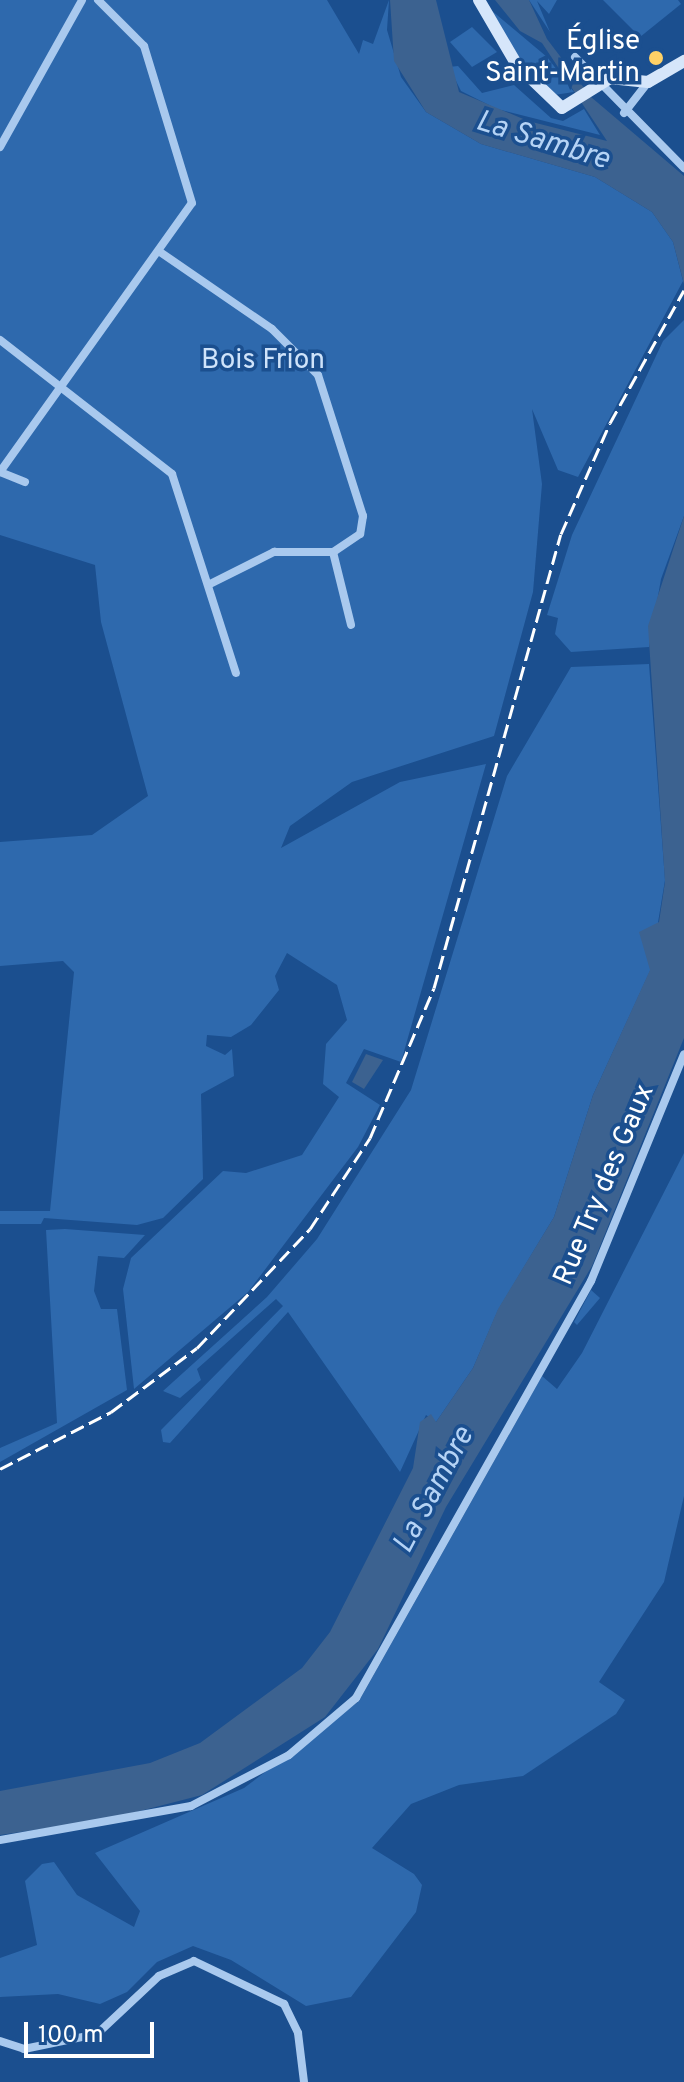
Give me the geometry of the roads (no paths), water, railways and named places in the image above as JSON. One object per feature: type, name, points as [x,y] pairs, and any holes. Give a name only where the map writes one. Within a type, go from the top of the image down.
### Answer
[{"type":"main road","points":[[479,0],[545,98],[562,108],[591,93],[610,78],[648,82],[684,61]]},
{"type":"street","points":[[0,147],[82,0]]},
{"type":"street","points":[[25,482],[0,472],[191,210],[191,197],[141,39],[98,0]]},
{"type":"street","points":[[575,57],[591,93],[624,113],[684,168]]},
{"type":"street","points":[[624,113],[648,82]]},
{"type":"street","points":[[160,252],[272,329],[318,375],[363,516],[360,534],[333,552],[274,552],[210,584]]},
{"type":"street","points":[[0,340],[164,463],[210,584],[236,673]]},
{"type":"street","points":[[333,552],[351,625]]},
{"type":"street","name":"Rue Try des Gaux","points":[[0,1840],[191,1806],[264,1770],[339,1716],[387,1651],[465,1493],[564,1333],[684,1054]]},
{"type":"street","points":[[0,2041],[24,2049],[97,2034],[159,1976],[194,1961],[284,2004],[298,2033],[304,2082]]},
{"type":"water","points":[[390,0],[436,0],[459,92],[528,121],[607,141],[542,43],[520,31],[495,0],[529,0],[547,39],[591,97],[684,176],[684,284],[673,242],[652,212],[595,177],[481,144],[426,112],[394,61]]},
{"type":"water","name":"La Sambre","points":[[684,516],[684,1038],[592,1266],[446,1507],[378,1649],[325,1717],[202,1795],[109,1819],[0,1835],[0,1791],[150,1763],[200,1743],[302,1668],[330,1632],[413,1468],[420,1422],[431,1414],[436,1422],[473,1368],[498,1309],[554,1217],[593,1095],[650,970],[639,932],[659,922],[665,882],[648,626]]},
{"type":"water","points":[[366,1054],[383,1060],[364,1089],[352,1082]]},
{"type":"railway","points":[[0,1469],[111,1412],[197,1348],[310,1229],[370,1138],[434,988],[561,534],[610,423],[684,290]]},
{"type":"place","name":"Église Saint-Martin","points":[[656,58]]},
{"type":"park label","name":"Bois Frion","points":[[263,361]]}]
